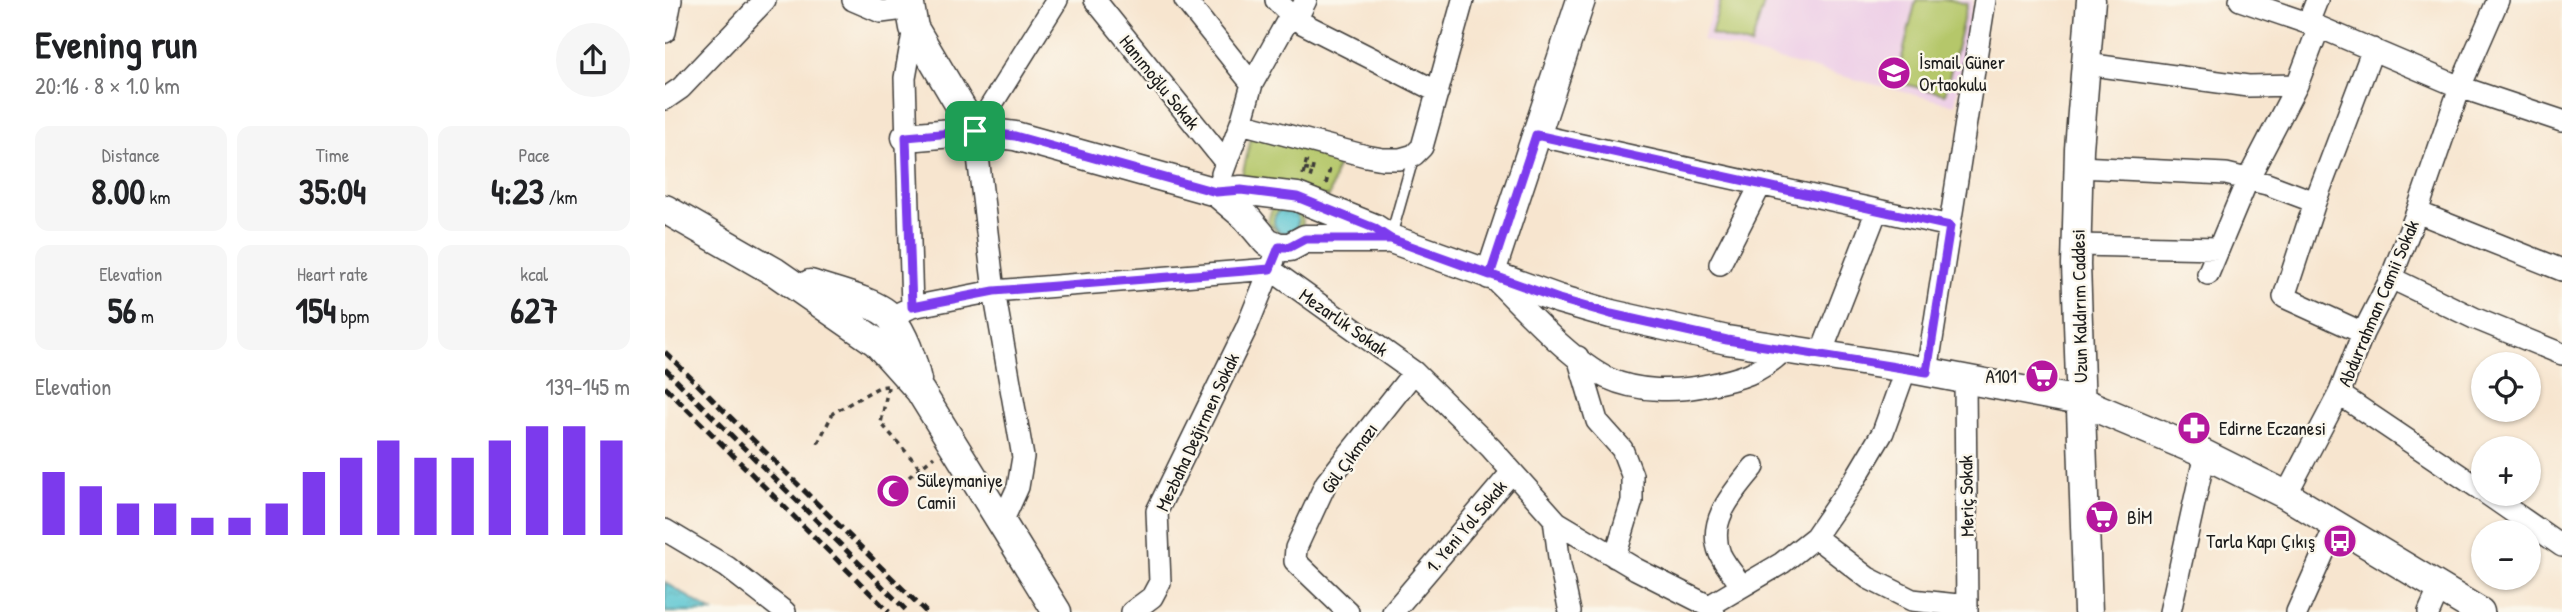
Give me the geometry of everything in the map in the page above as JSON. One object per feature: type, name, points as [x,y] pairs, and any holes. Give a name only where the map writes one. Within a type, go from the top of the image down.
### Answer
[{"type":"street","points":[[665,32],[671,0]]},
{"type":"street","points":[[665,99],[681,88],[765,0]]},
{"type":"street","points":[[853,0],[881,12],[912,12]]},
{"type":"street","points":[[975,131],[1057,0]]},
{"type":"street","name":"Hanımoğlu Sokak","points":[[1095,0],[1226,163]]},
{"type":"street","points":[[1185,0],[1252,84]]},
{"type":"street","points":[[1216,192],[1252,84],[1287,12],[1306,0]]},
{"type":"street","points":[[1241,123],[1366,156],[1400,159],[1414,155],[1422,147],[1463,0]]},
{"type":"street","points":[[1490,275],[1581,0]]},
{"type":"street","points":[[1712,609],[1742,586],[1782,563],[1815,537],[1855,479],[1916,370],[1950,226],[1985,0]]},
{"type":"street","name":"Uzun Kaldırım Caddesi","points":[[2088,612],[2077,245],[2079,167],[2091,0]]},
{"type":"street","points":[[2240,0],[2314,25],[2460,87],[2562,119]]},
{"type":"street","points":[[2208,274],[2247,181],[2297,85],[2314,25],[2317,0]]},
{"type":"street","points":[[2417,212],[2460,87],[2498,0]]},
{"type":"street","points":[[912,12],[975,131],[994,291],[1023,457],[1018,486],[1002,522]]},
{"type":"street","points":[[912,12],[905,78],[906,137],[881,319],[920,391],[1057,612]]},
{"type":"street","points":[[1287,12],[1438,92]]},
{"type":"street","points":[[2363,333],[2284,298],[2315,202],[2373,49]]},
{"type":"street","points":[[2086,64],[2248,86],[2297,85]]},
{"type":"street","points":[[906,137],[975,131],[1015,136],[1216,192],[1295,192],[1374,228],[1391,239],[1490,275],[1611,314],[1784,350],[1916,370],[2080,401],[2205,454],[2287,495],[2336,525],[2434,600],[2480,612]]},
{"type":"street","points":[[1536,135],[1950,226]]},
{"type":"street","points":[[2079,167],[2226,174],[2267,184],[2315,202]]},
{"type":"street","points":[[1720,264],[1761,184]]},
{"type":"street","points":[[1216,192],[1278,247]]},
{"type":"street","points":[[1278,247],[1311,229],[1312,210],[1295,192]]},
{"type":"street","points":[[1278,247],[1262,209],[1269,200],[1295,192]]},
{"type":"street","points":[[665,209],[775,272],[881,319],[994,291],[1278,247],[1391,239]]},
{"type":"street","points":[[1819,356],[1877,210]]},
{"type":"street","name":"Abdurrahman Camii Sokak","points":[[2287,495],[2339,394],[2363,333],[2391,278],[2417,212],[2562,270]]},
{"type":"street","points":[[2077,245],[2219,248]]},
{"type":"street","name":"Mezarlık Sokak","points":[[1278,247],[1491,447],[1554,519],[1615,557],[1712,609]]},
{"type":"street","name":"Mezbaha Değirmen Sokak","points":[[1132,612],[1152,597],[1160,582],[1157,511],[1247,327],[1278,247]]},
{"type":"street","points":[[1490,275],[1548,332],[1578,357],[1608,378],[1640,387],[1697,387],[1739,379],[1769,365],[1784,350]]},
{"type":"street","points":[[2391,278],[2481,321],[2562,354]]},
{"type":"street","points":[[1578,357],[1597,421],[1622,449],[1632,475],[1632,501],[1615,557]]},
{"type":"street","name":"Göl Çıkmazı","points":[[1348,612],[1295,561],[1296,548],[1326,483],[1414,372]]},
{"type":"street","name":"Meriç Sokak","points":[[1965,381],[1967,609]]},
{"type":"street","points":[[2339,394],[2471,483]]},
{"type":"street","points":[[2170,612],[2205,454]]},
{"type":"street","points":[[1742,586],[1721,554],[1717,541],[1718,517],[1754,467]]},
{"type":"street","name":"1. Yeni Yol Sokak","points":[[1393,612],[1512,472]]},
{"type":"street","points":[[2506,506],[2562,546]]},
{"type":"street","points":[[1554,519],[1570,612]]},
{"type":"street","points":[[2297,612],[2336,525]]},
{"type":"street","points":[[665,530],[727,567],[785,612]]},
{"type":"street","points":[[1815,537],[1868,578],[1912,600],[1967,609]]},
{"type":"lane","points":[[1391,239],[1414,155]]},
{"type":"path","points":[[1295,192],[1309,149]]},
{"type":"path","points":[[1315,160],[1331,165],[1326,186],[1309,181],[1312,171],[1315,160]]},
{"type":"path","points":[[1304,169],[1312,171]]},
{"type":"path","points":[[818,443],[834,413],[879,387],[890,385],[881,423],[920,468]]},
{"type":"path","points":[[909,477],[936,455]]},
{"type":"shaded area","name":"İsmail Güner Ortaokulu","points":[[1716,0],[1973,0],[1955,105],[1702,40]]},
{"type":"green space","points":[[1721,0],[1765,0],[1751,46],[1711,34]]},
{"type":"green space","points":[[1916,0],[1951,0],[1967,4],[1945,94],[1896,82]]},
{"type":"green space","points":[[1253,136],[1340,155],[1329,197],[1242,176]]},
{"type":"green space","points":[[1275,207],[1300,211],[1302,227],[1283,239],[1268,222]]},
{"type":"water","points":[[1286,209],[1294,213],[1298,221],[1294,229],[1286,233],[1278,229],[1274,221],[1278,213]]},
{"type":"water","points":[[665,582],[712,612],[665,612]]},
{"type":"railway","points":[[665,352],[926,612]]},
{"type":"railway","points":[[665,369],[908,612]]},
{"type":"railway","points":[[665,387],[889,612]]},
{"type":"place","name":"İsmail Güner Ortaokulu","points":[[1894,73]]},
{"type":"place","name":"A101","points":[[2042,376]]},
{"type":"place","name":"Edirne Eczanesi","points":[[2194,428]]},
{"type":"place","name":"Süleymaniye Camii","points":[[893,491]]},
{"type":"place","name":"BİM","points":[[2102,517]]},
{"type":"place","name":"Tarla Kapı Çıkış","points":[[2340,541]]},
{"type":"route","points":[[975,131],[906,137],[912,307],[994,291],[1270,269],[1279,247],[1290,247],[1305,239],[1391,239],[1490,275],[1559,299],[1611,314],[1727,340],[1927,372],[1950,226],[1536,135],[1490,275],[1450,260],[1391,239],[1374,228],[1297,197],[1254,190],[1233,189],[1216,192],[1015,136],[975,131]]}]
